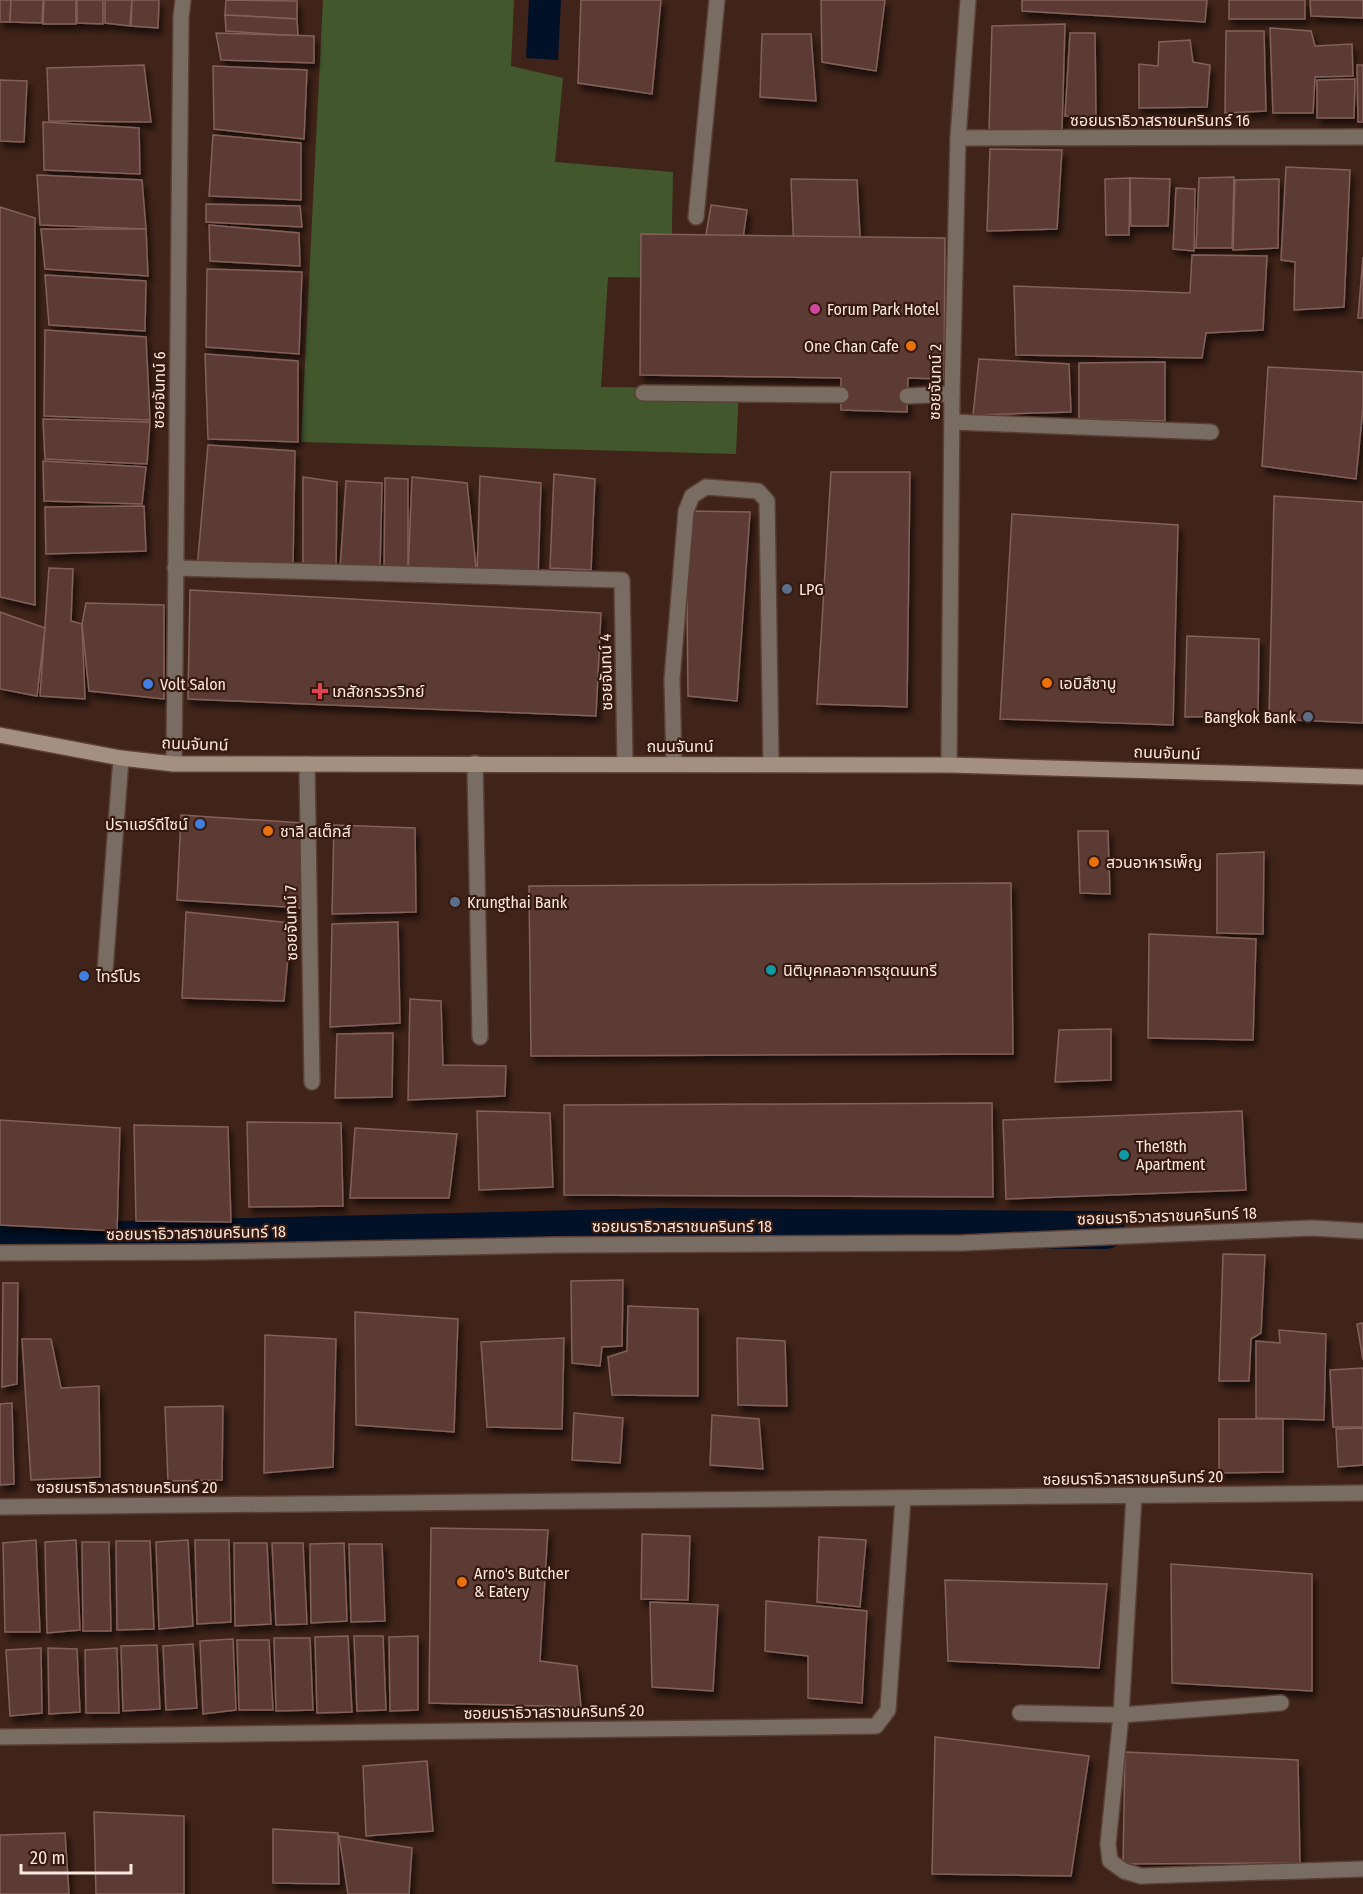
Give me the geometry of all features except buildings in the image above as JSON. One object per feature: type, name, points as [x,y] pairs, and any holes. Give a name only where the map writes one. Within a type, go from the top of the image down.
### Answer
[{"type":"main road","name":"ถนนจันทน์","points":[[0,735],[121,758],[174,764],[949,765],[1363,777]]},
{"type":"street","name":"ซอยจันทน์ 6","points":[[174,764],[181,16],[183,0]]},
{"type":"street","points":[[696,217],[717,0]]},
{"type":"street","name":"ซอยจันทน์ 2","points":[[949,765],[952,394],[958,138],[968,0]]},
{"type":"street","name":"ซอยนราธิวาสราชนครินทร์ 16","points":[[958,138],[1363,137]]},
{"type":"street","points":[[643,393],[841,395]]},
{"type":"street","points":[[907,396],[952,394]]},
{"type":"street","points":[[952,422],[1210,432]]},
{"type":"street","points":[[674,764],[672,679],[686,511],[692,496],[706,487],[758,491],[767,501],[771,764]]},
{"type":"street","name":"ซอยจันทน์ 4","points":[[176,568],[622,580],[625,764]]},
{"type":"street","points":[[105,971],[121,758]]},
{"type":"street","points":[[475,763],[480,1037]]},
{"type":"street","name":"ซอยจันทน์ 7","points":[[307,764],[312,1082]]},
{"type":"street","name":"ซอยนราธิวาสราชนครินทร์ 18","points":[[0,1253],[557,1245],[962,1243],[1312,1228],[1363,1231]]},
{"type":"street","name":"ซอยนราธิวาสราชนครินทร์ 20","points":[[0,1507],[1363,1493]]},
{"type":"street","points":[[1134,1496],[1121,1715],[1108,1844],[1110,1861],[1124,1871],[1141,1876],[1363,1869]]},
{"type":"street","name":"ซอยนราธิวาสราชนครินทร์ 20","points":[[0,1737],[876,1726],[888,1710],[903,1499]]},
{"type":"street","points":[[1020,1713],[1121,1715],[1281,1703]]},
{"type":"green space","points":[[323,0],[514,0],[511,66],[563,78],[555,162],[673,172],[671,278],[608,277],[601,387],[739,388],[736,454],[301,442]]},
{"type":"water","points":[[529,0],[561,0],[558,60],[526,58]]},
{"type":"waterway","points":[[0,1243],[662,1227],[1106,1230]]},
{"type":"place","name":"Forum Park Hotel","points":[[815,309]]},
{"type":"place","name":"One Chan Cafe","points":[[911,346]]},
{"type":"place","name":"LPG","points":[[787,589]]},
{"type":"place","name":"เอบิสึชาบู","points":[[1047,683]]},
{"type":"place","name":"Volt Salon","points":[[148,684]]},
{"type":"place","name":"เภสัชกรวรวิทย์","points":[[320,691]]},
{"type":"place","name":"Bangkok Bank","points":[[1308,717]]},
{"type":"place","name":"ปราแฮร์ดีไซน์","points":[[200,824]]},
{"type":"place","name":"ชาลี สเต็กส์","points":[[268,831]]},
{"type":"place","name":"สวนอาหารเพ็ญ","points":[[1094,862]]},
{"type":"place","name":"Krungthai Bank","points":[[455,902]]},
{"type":"place","name":"นิติบุคคลอาคารชุดนนทรี","points":[[771,970]]},
{"type":"place","name":"ไทร์โปร","points":[[84,976]]},
{"type":"place","name":"The18th Apartment","points":[[1124,1155]]},
{"type":"place","name":"Arno's Butcher & Eatery","points":[[462,1582]]}]
